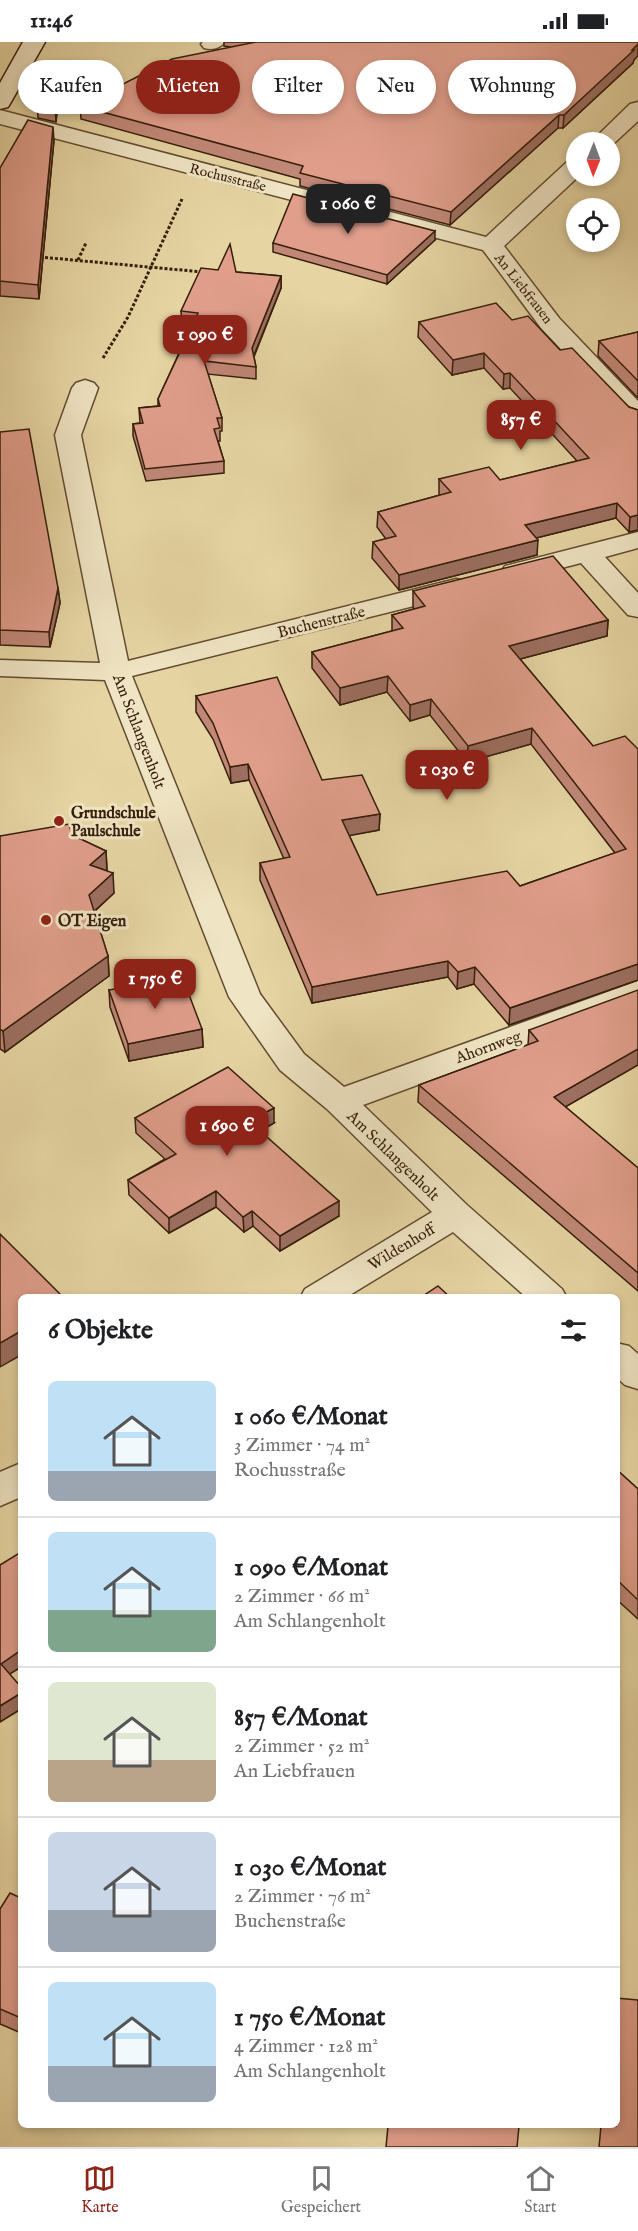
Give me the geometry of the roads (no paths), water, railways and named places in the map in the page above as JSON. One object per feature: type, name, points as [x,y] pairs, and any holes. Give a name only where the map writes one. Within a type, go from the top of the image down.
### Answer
[{"type":"street","points":[[0,102],[7,76],[34,42]]},
{"type":"street","points":[[613,132],[638,109]]},
{"type":"street","name":"Rochusstraße","points":[[0,117],[491,245]]},
{"type":"street","name":"An Liebfrauen","points":[[566,175],[491,245],[550,322],[638,416]]},
{"type":"street","name":"Am Schlangenholt","points":[[85,388],[68,435],[116,672],[245,997],[292,1062],[339,1101],[455,1214],[545,1294]]},
{"type":"street","name":"Buchenstraße","points":[[0,668],[116,672],[638,540]]},
{"type":"street","points":[[587,554],[638,609]]},
{"type":"street","name":"Ahornweg","points":[[339,1101],[638,992]]},
{"type":"street","name":"Wildenhoff","points":[[324,1294],[455,1214]]},
{"type":"street","points":[[620,1359],[638,1375]]},
{"type":"street","points":[[0,1491],[18,1480]]},
{"type":"place","name":"Grundschule Paulschule","points":[[59,821]]},
{"type":"place","name":"OT Eigen","points":[[46,920]]}]
